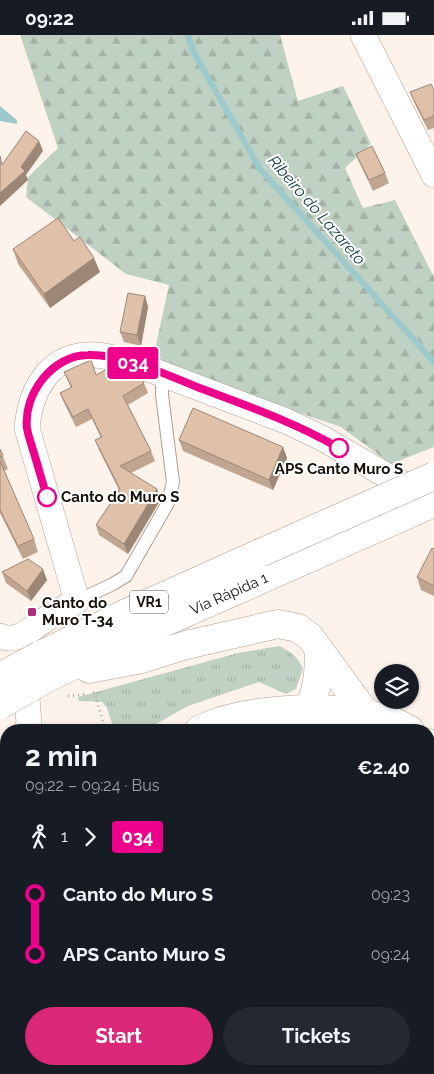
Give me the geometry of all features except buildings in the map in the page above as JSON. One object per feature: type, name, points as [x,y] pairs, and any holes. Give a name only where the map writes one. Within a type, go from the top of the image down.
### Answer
[{"type":"main road","name":"Via Rápida 1","points":[[265,565],[434,475]]},
{"type":"main road","name":"Via Rápida 1","points":[[0,677],[124,614],[434,503]]},
{"type":"main road","points":[[36,660],[142,659],[186,645],[278,624],[298,628],[310,637],[372,722]]},
{"type":"main road","points":[[300,720],[316,691],[319,677],[319,649]]},
{"type":"main road","name":"Via Rápida 1","points":[[0,705],[36,660]]},
{"type":"main road","points":[[300,720],[332,710],[372,722],[392,721],[398,724]]},
{"type":"main road","points":[[214,724],[230,718],[280,711],[300,720],[318,724]]},
{"type":"street","points":[[363,35],[434,175]]},
{"type":"street","points":[[29,724],[36,660],[47,618],[77,601],[27,428],[28,411],[33,394],[40,382],[50,371],[64,361],[88,355],[109,357],[162,373],[286,421],[322,438],[389,477],[434,498]]},
{"type":"lane","points":[[77,601],[126,576],[168,503],[173,482],[162,395],[162,373]]},
{"type":"path","points":[[36,660],[95,693],[104,724]]},
{"type":"green space","points":[[20,35],[280,35],[298,101],[343,86],[371,144],[345,168],[363,208],[395,200],[434,277],[434,447],[391,464],[341,427],[152,363],[169,285],[126,274],[26,197],[28,177],[58,148]]},
{"type":"green space","points":[[280,646],[288,650],[299,661],[303,669],[296,689],[286,694],[259,682],[188,706],[156,724],[112,724],[107,708],[102,702],[79,701],[78,697],[238,653]]},
{"type":"water","points":[[0,106],[17,120],[17,124],[0,121]]},
{"type":"waterway","name":"Ribeiro do Lazareto","points":[[188,35],[193,51],[260,169],[434,362]]},
{"type":"bus line","name":"034","points":[[47,497],[27,428],[28,411],[33,394],[40,382],[50,371],[64,361],[76,357],[88,355],[109,357],[162,373],[286,421],[339,448]]},
{"type":"place","name":"APS Canto Muro S","points":[[339,448]]},
{"type":"place","name":"Canto do Muro S","points":[[47,497]]},
{"type":"place","name":"Canto do Muro T-34","points":[[32,612]]}]
